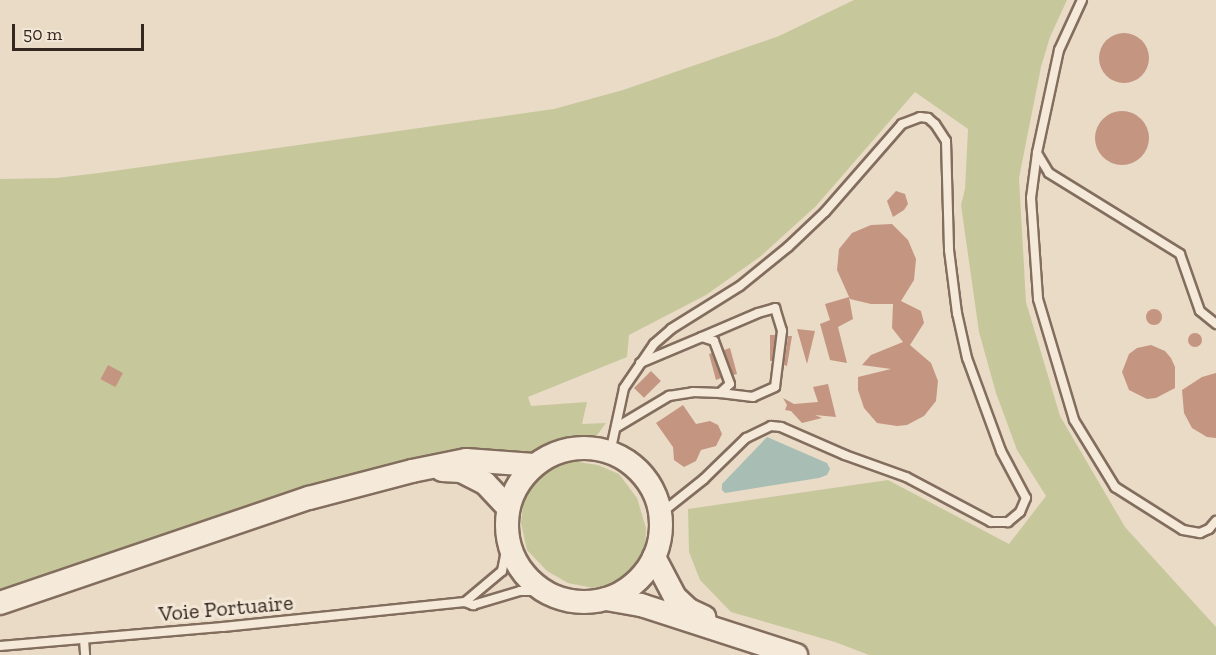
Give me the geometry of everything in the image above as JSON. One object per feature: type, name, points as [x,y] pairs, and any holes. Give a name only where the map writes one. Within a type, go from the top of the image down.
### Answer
[{"type":"street","points":[[606,599],[634,583],[654,557],[659,543],[660,514],[650,486],[630,464],[610,453],[589,448],[560,451],[534,465],[514,492],[508,508],[508,540],[515,560],[528,578],[545,591],[575,602],[606,599],[641,605],[796,655]]},
{"type":"street","points":[[0,603],[309,498],[466,460],[534,465]]},
{"type":"street","points":[[426,469],[461,471],[495,490],[508,508]]},
{"type":"street","points":[[654,557],[675,597],[689,610],[768,645]]},
{"type":"lane","points":[[1082,0],[1059,50],[1037,153],[1031,198],[1038,299],[1074,420],[1115,487],[1183,530],[1200,533],[1209,529],[1216,521]]},
{"type":"lane","points":[[610,453],[624,388],[654,344],[671,329],[740,286],[788,247],[825,212],[902,124],[911,119],[928,118],[944,134],[947,157],[949,250],[957,313],[967,358],[1001,451],[1026,498],[1020,512],[1008,522],[990,522],[906,477],[845,455],[781,427],[771,426],[746,438],[705,479],[660,514]]},
{"type":"lane","points":[[1037,153],[1049,173],[1180,254],[1200,311],[1216,324]]},
{"type":"lane","points":[[616,427],[669,396],[693,392],[753,397],[776,387],[782,331],[776,308],[758,313],[639,363]]},
{"type":"lane","points":[[702,337],[714,341],[724,365],[730,384],[720,393]]},
{"type":"lane","points":[[460,603],[502,571],[508,540]]},
{"type":"lane","name":"Voie Portuaire","points":[[0,646],[460,603],[473,605],[520,591],[545,591]]},
{"type":"lane","points":[[84,639],[86,655]]},
{"type":"green space","points":[[854,0],[1067,0],[1050,37],[1041,67],[1019,178],[1026,302],[1060,416],[1125,527],[1216,627],[1216,655],[869,655],[835,642],[731,612],[700,580],[689,552],[688,509],[888,480],[1009,544],[1046,496],[1017,450],[996,393],[979,332],[961,205],[965,189],[968,129],[915,92],[816,206],[761,256],[706,295],[629,335],[627,357],[528,397],[531,406],[587,402],[582,424],[606,423],[597,435],[583,440],[558,443],[524,455],[444,456],[386,465],[265,500],[0,593],[0,179],[56,178],[99,173],[554,109],[623,90],[779,36]]},
{"type":"green space","points":[[572,461],[598,465],[619,474],[637,498],[646,528],[645,554],[631,575],[616,583],[593,588],[568,583],[547,571],[527,550],[521,523],[524,497],[532,480],[547,469]]},
{"type":"shaded area","points":[[767,437],[827,463],[830,469],[827,475],[725,493],[722,490],[722,484]]},
{"type":"building","points":[[1119,33],[1129,33],[1142,40],[1149,53],[1149,63],[1142,76],[1129,83],[1119,83],[1110,79],[1103,72],[1099,63],[1099,53],[1103,44],[1110,37]]},
{"type":"building","points":[[1122,111],[1132,113],[1141,119],[1147,128],[1149,138],[1147,148],[1141,157],[1132,163],[1122,165],[1112,163],[1103,157],[1097,148],[1095,138],[1097,128],[1103,119],[1112,113]]},
{"type":"building","points":[[896,191],[905,194],[908,204],[904,210],[893,217],[887,201]]},
{"type":"building","points":[[892,224],[908,240],[916,259],[914,280],[901,301],[921,311],[924,323],[910,345],[931,363],[938,381],[936,401],[924,416],[907,425],[897,426],[877,423],[864,408],[858,390],[858,377],[891,369],[862,365],[871,355],[903,342],[892,328],[893,304],[871,304],[850,299],[837,270],[839,249],[852,233],[871,225]]},
{"type":"building","points":[[849,297],[853,319],[838,327],[847,363],[830,360],[820,324],[830,320],[825,304]]},
{"type":"building","points":[[1154,309],[1160,311],[1162,317],[1160,323],[1154,325],[1148,323],[1146,317],[1148,311]]},
{"type":"building","points":[[797,329],[815,331],[807,364]]},
{"type":"building","points":[[1192,333],[1198,333],[1202,340],[1198,347],[1192,347],[1188,343],[1188,337]]},
{"type":"building","points":[[770,335],[775,335],[775,361],[770,361]]},
{"type":"building","points":[[788,336],[792,336],[787,366],[784,365]]},
{"type":"building","points":[[1151,345],[1165,351],[1171,358],[1175,367],[1175,388],[1156,398],[1147,399],[1129,390],[1122,372],[1129,354],[1137,348]]},
{"type":"building","points":[[730,348],[737,374],[733,375],[724,350]]},
{"type":"building","points":[[712,353],[721,378],[716,380],[709,354]]},
{"type":"building","points":[[108,365],[123,373],[115,387],[100,379]]},
{"type":"building","points":[[651,371],[661,381],[644,398],[634,388]]},
{"type":"building","points":[[1216,373],[1216,438],[1207,437],[1192,428],[1184,413],[1182,390],[1202,377]]},
{"type":"building","points":[[828,384],[836,417],[815,415],[822,418],[802,423],[791,411],[785,410],[787,405],[783,398],[794,404],[818,402],[813,387]]},
{"type":"building","points":[[683,405],[696,424],[710,421],[718,425],[722,434],[716,446],[701,450],[696,461],[684,467],[674,460],[673,447],[656,423]]}]
